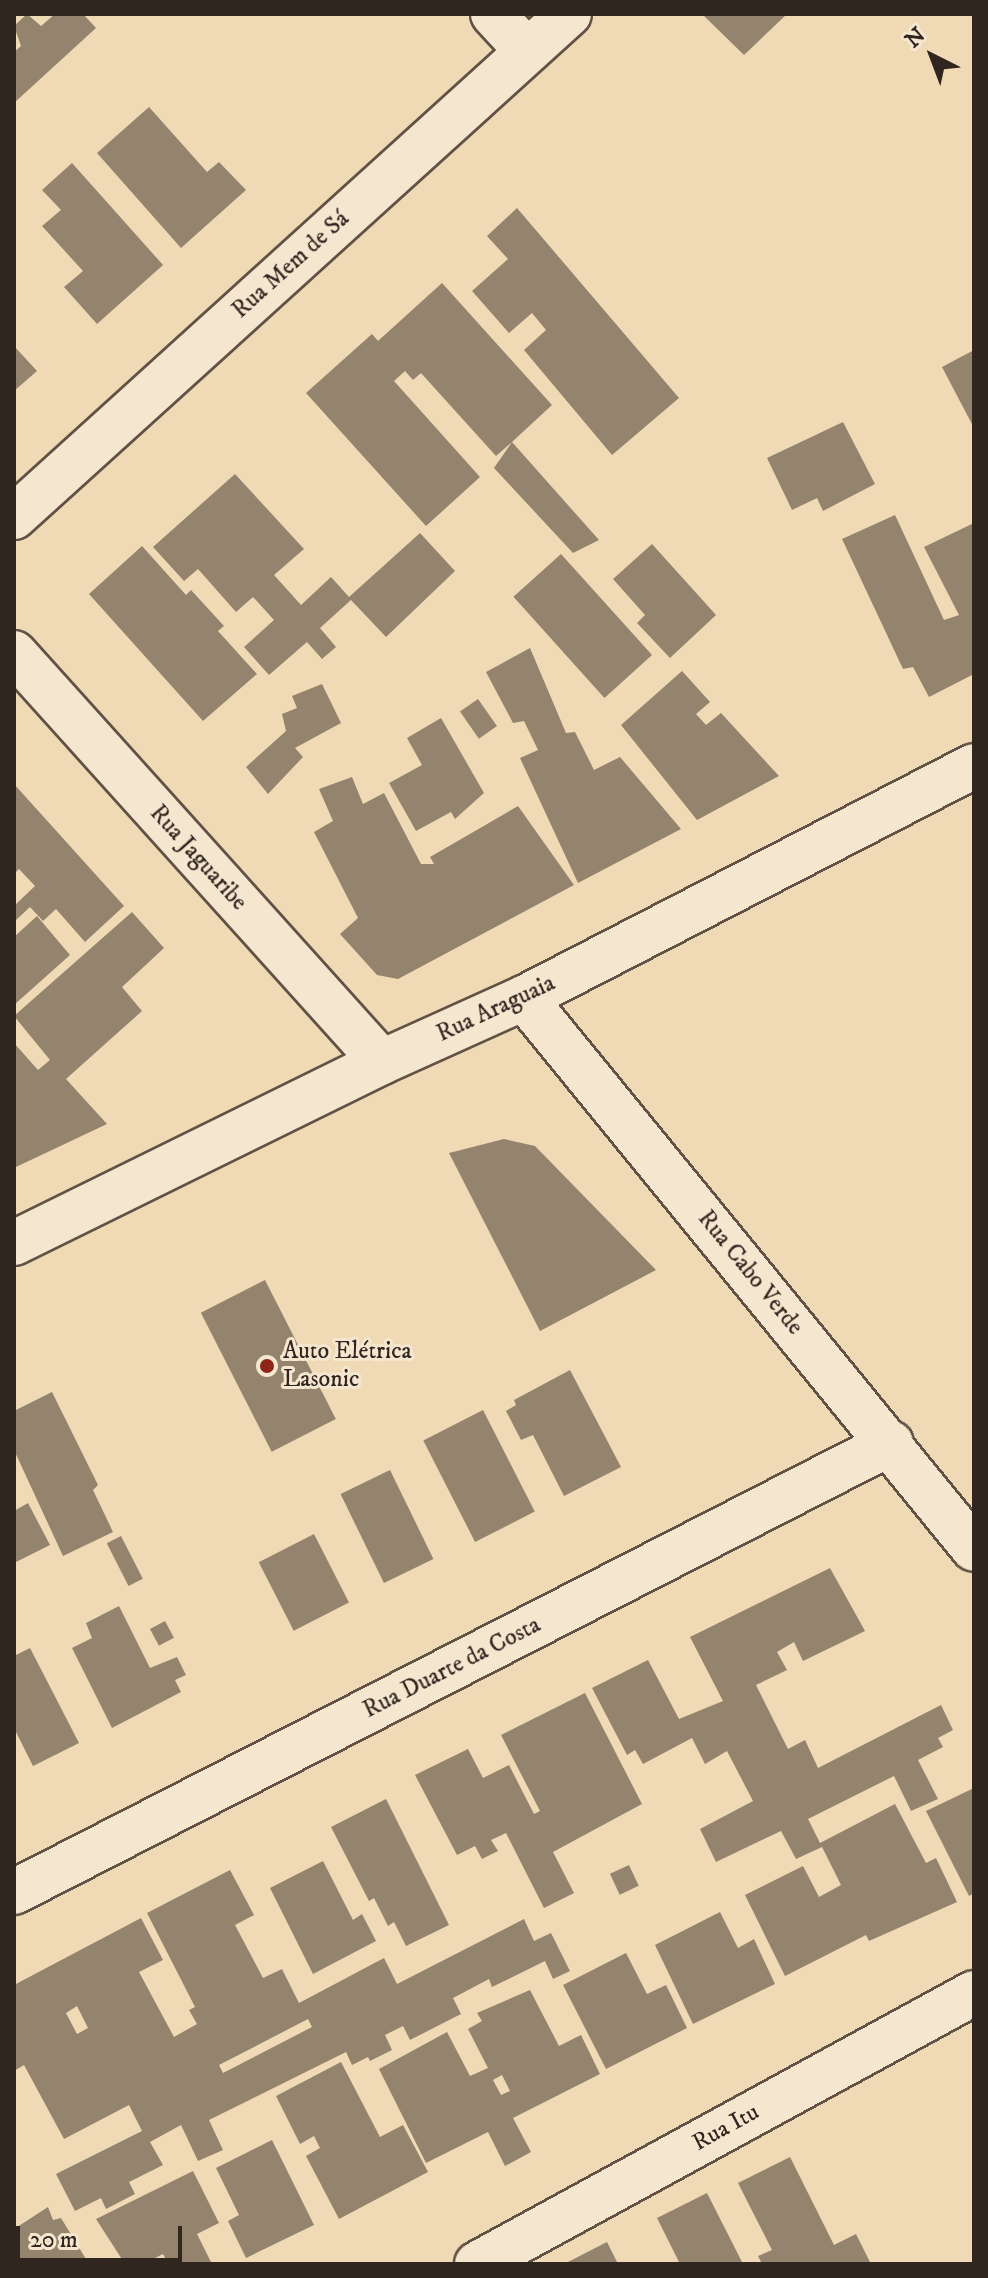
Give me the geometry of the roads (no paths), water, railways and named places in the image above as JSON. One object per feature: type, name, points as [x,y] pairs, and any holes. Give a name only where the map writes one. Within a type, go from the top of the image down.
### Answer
[{"type":"street","points":[[493,14],[527,51]]},
{"type":"street","name":"Rua Mem de Sá","points":[[14,517],[569,14]]},
{"type":"street","name":"Rua Jaguaribe","points":[[14,653],[382,1062]]},
{"type":"street","name":"Rua Araguaia","points":[[14,1243],[382,1062],[524,998],[974,766]]},
{"type":"street","name":"Rua Cabo Verde","points":[[524,998],[891,1443],[974,1549]]},
{"type":"street","name":"Rua Duarte da Costa","points":[[14,1892],[891,1443]]},
{"type":"street","name":"Rua Itu","points":[[477,2264],[974,1993]]},
{"type":"place","name":"Auto Elétrica Lasonic","points":[[267,1366]]}]
